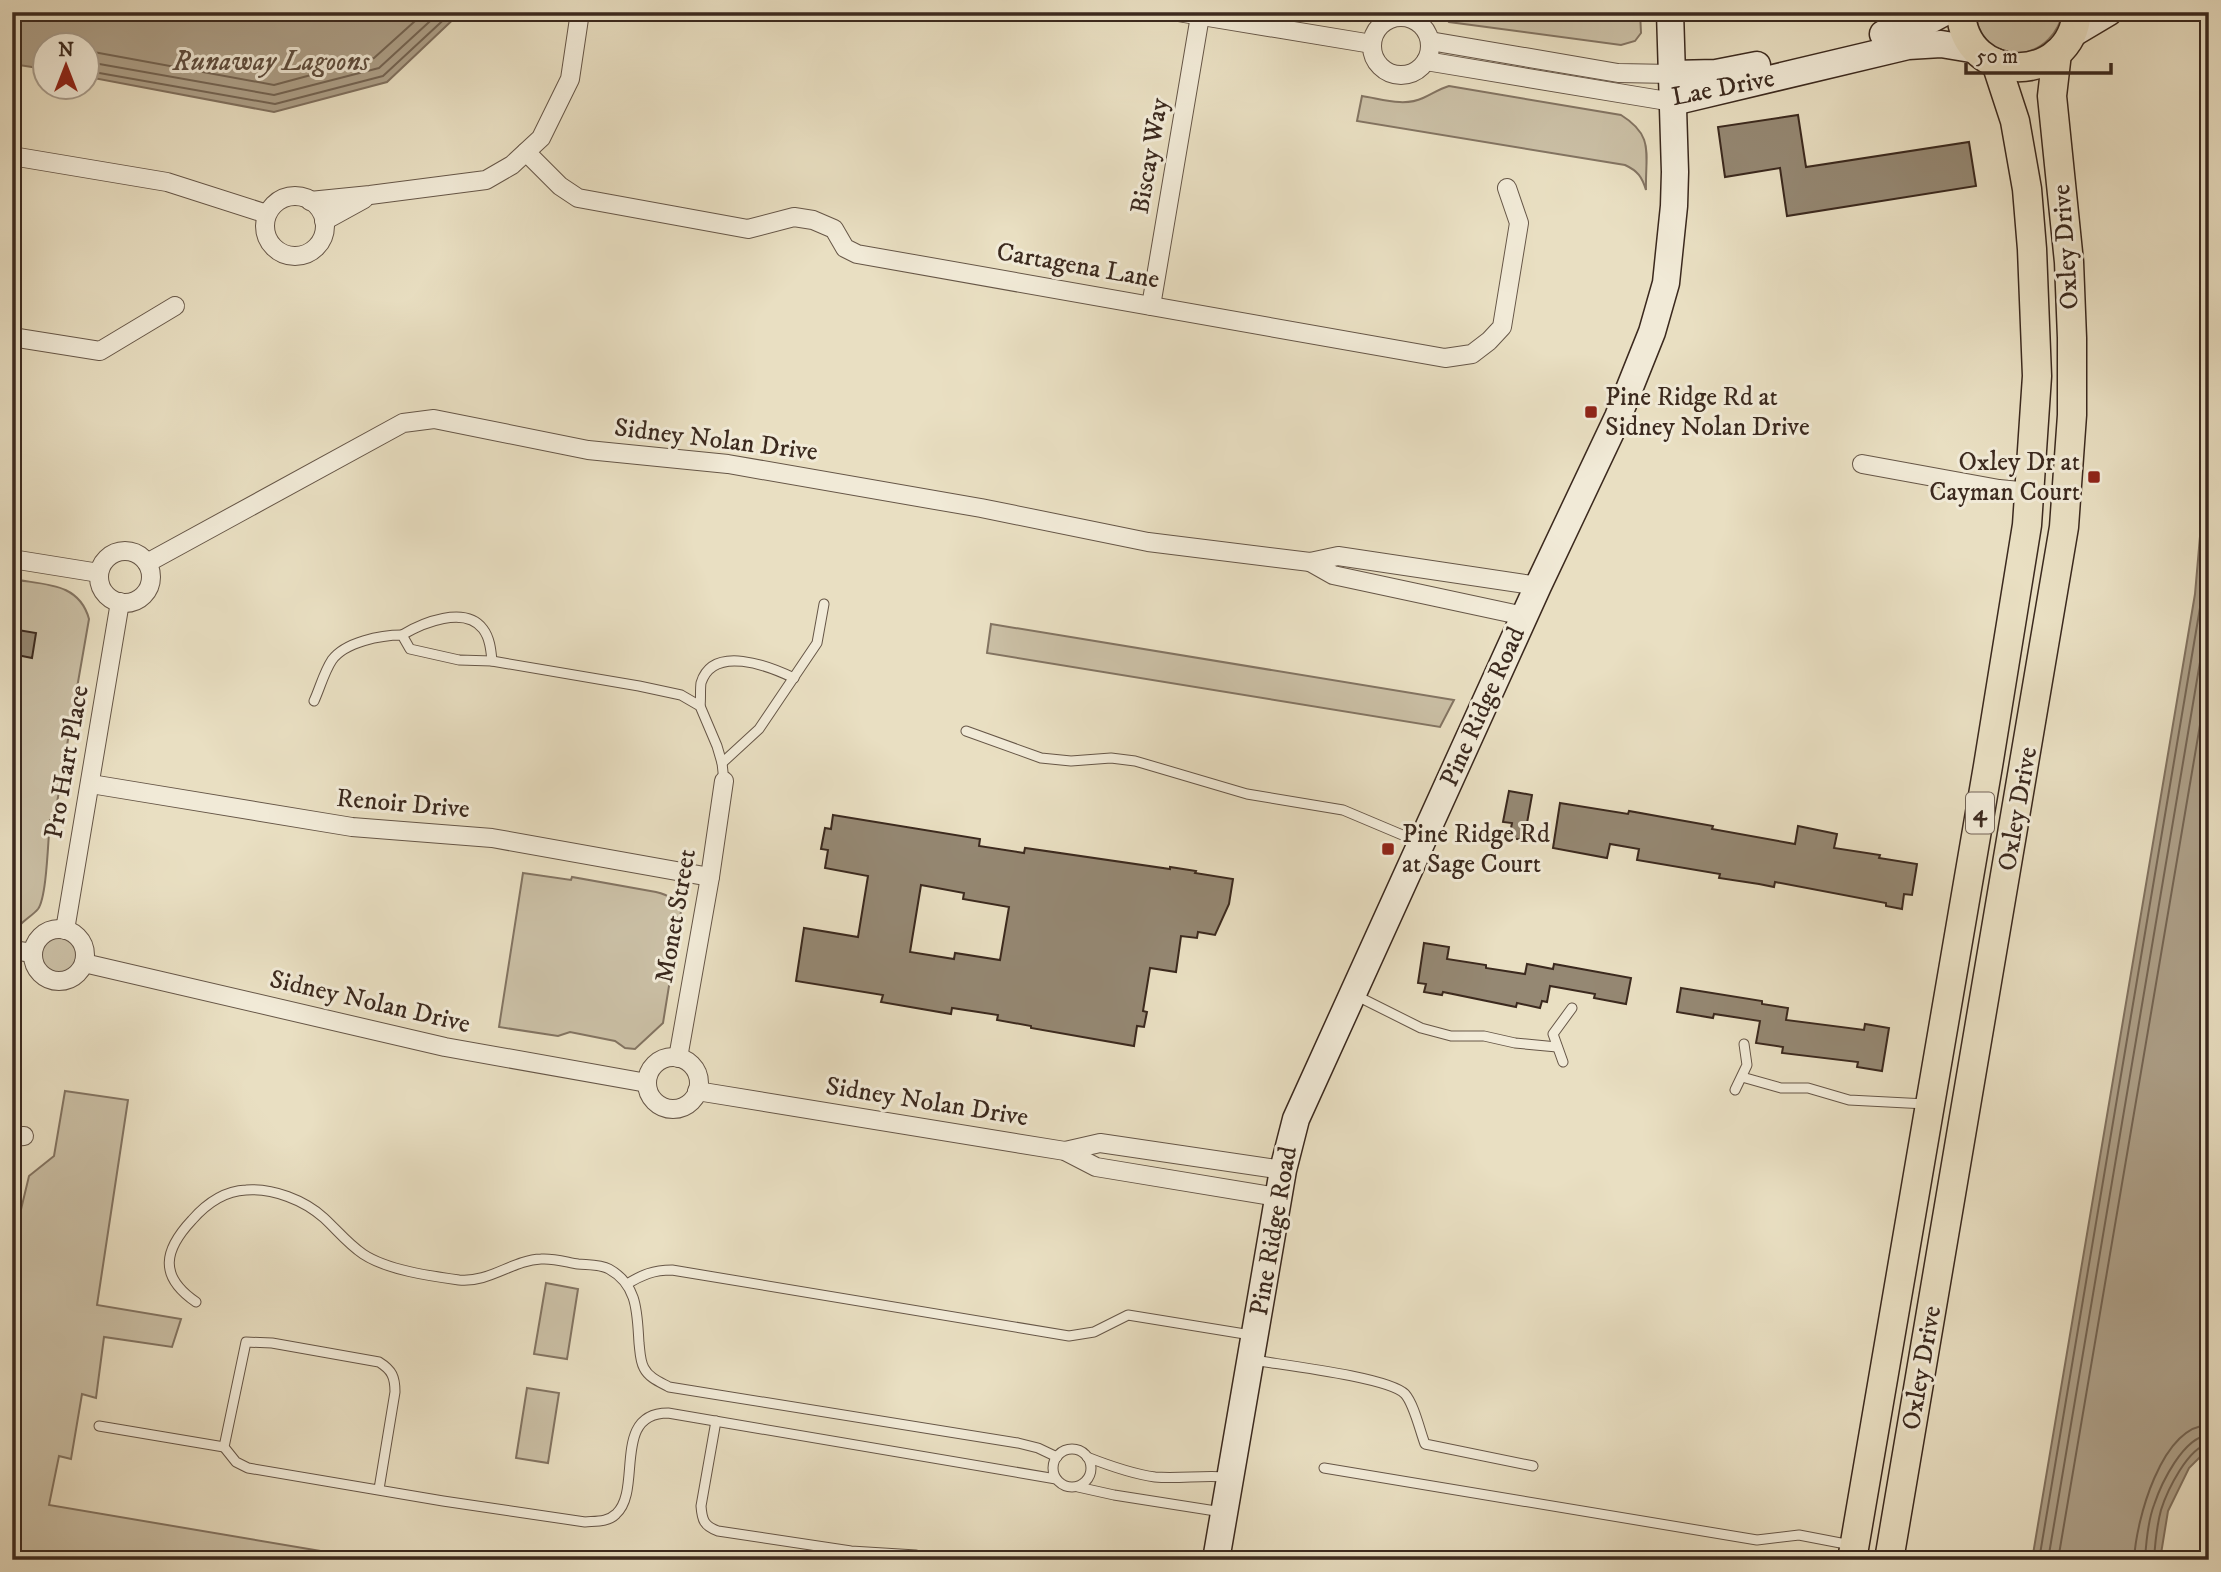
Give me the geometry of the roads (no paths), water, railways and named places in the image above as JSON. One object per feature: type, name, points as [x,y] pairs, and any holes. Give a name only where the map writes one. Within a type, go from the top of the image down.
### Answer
[{"type":"main road","name":"4","points":[[1961,12],[1964,29],[1986,57]]},
{"type":"main road","points":[[1986,57],[2023,68],[2042,63],[2069,33]]},
{"type":"main road","name":"Oxley Drive","points":[[1889,1560],[2064,527],[2072,415],[2072,338],[2069,262],[2052,96],[2069,33]]},
{"type":"main road","name":"Oxley Drive","points":[[1853,1553],[2020,576],[2030,492],[2037,376],[2032,249],[2026,189],[2017,132],[1986,57]]},
{"type":"street","points":[[310,201],[321,213],[324,231],[314,249],[306,254],[285,255],[269,243],[265,234],[267,214],[273,205],[291,197],[310,201],[486,180],[512,165],[541,138],[570,79],[580,12]]},
{"type":"street","points":[[1178,12],[1372,44]]},
{"type":"street","name":"Pine Ridge Road","points":[[1216,1560],[1278,1197],[1296,1119],[1524,616],[1618,417],[1652,332],[1666,283],[1675,173],[1670,12]]},
{"type":"street","name":"Lae Drive","points":[[1430,41],[1618,74],[1716,74],[1917,27],[1945,12]]},
{"type":"street","points":[[2069,33],[2109,12]]},
{"type":"street","points":[[1409,15],[1423,27],[1430,41],[1426,61],[1411,73],[1392,74],[1377,62],[1372,44],[1373,35],[1384,22],[1409,15]]},
{"type":"street","name":"Biscay Way","points":[[1151,306],[1200,16]]},
{"type":"street","name":"Lae Drive","points":[[1426,61],[1673,102],[1908,46],[1941,44],[1986,57]]},
{"type":"street","name":"Cartagena Lane","points":[[526,152],[560,186],[578,198],[748,229],[794,217],[813,220],[834,229],[845,248],[857,254],[1445,358],[1472,354],[1502,327],[1519,223],[1507,188]]},
{"type":"street","points":[[12,156],[167,182],[267,214]]},
{"type":"street","points":[[324,221],[370,195]]},
{"type":"street","points":[[12,337],[100,351],[174,306]]},
{"type":"street","name":"Sidney Nolan Drive","points":[[147,563],[403,423],[433,419],[589,450],[728,464],[981,508],[1147,542],[1310,562],[1338,556],[1538,586]]},
{"type":"street","points":[[1862,464],[1999,489],[2030,492]]},
{"type":"street","points":[[119,551],[135,553],[147,563],[151,580],[144,595],[128,603],[120,602],[106,595],[101,589],[99,573],[105,559],[119,551]]},
{"type":"street","points":[[12,559],[99,573]]},
{"type":"street","name":"Sidney Nolan Drive","points":[[1310,562],[1333,575],[1524,616]]},
{"type":"street","name":"Pro Hart Place","points":[[65,930],[120,602]]},
{"type":"street","name":"Monet Street","points":[[678,1058],[724,782]]},
{"type":"street","name":"Renoir Drive","points":[[91,784],[352,827],[492,838],[710,877]]},
{"type":"street","points":[[65,930],[79,939],[83,946],[84,963],[74,976],[58,981],[43,976],[33,962],[33,953],[40,937],[47,932],[65,930]]},
{"type":"street","points":[[12,950],[33,953]]},
{"type":"street","name":"Sidney Nolan Drive","points":[[84,963],[445,1048],[647,1083]]},
{"type":"street","points":[[670,1058],[686,1061],[697,1074],[697,1091],[688,1104],[673,1109],[665,1108],[652,1099],[647,1083],[651,1069],[670,1058]]},
{"type":"street","name":"Sidney Nolan Drive","points":[[697,1091],[1065,1151],[1096,1167],[1278,1197]]},
{"type":"street","name":"Sidney Nolan Drive","points":[[1065,1151],[1100,1143],[1283,1170]]},
{"type":"lane","points":[[722,763],[759,729],[817,643],[824,604]]},
{"type":"lane","points":[[314,701],[333,659],[358,642],[386,635],[402,635],[424,622],[442,618],[468,619],[483,628],[492,661]]},
{"type":"lane","points":[[402,635],[410,649],[425,654],[458,660],[492,661],[639,686],[681,695],[700,706]]},
{"type":"lane","points":[[724,782],[722,763],[700,706],[701,683],[711,667],[726,661],[765,664],[794,678]]},
{"type":"lane","points":[[966,731],[1041,758],[1071,761],[1111,758],[1135,761],[1247,794],[1343,810],[1422,844]]},
{"type":"lane","points":[[1353,994],[1421,1028],[1441,1034],[1485,1036],[1557,1048]]},
{"type":"lane","points":[[1563,1062],[1553,1034],[1572,1008]]},
{"type":"lane","points":[[1735,1090],[1747,1065],[1744,1044]]},
{"type":"lane","points":[[1742,1077],[1781,1088],[1808,1088],[1849,1100],[1929,1104]]},
{"type":"lane","points":[[196,1302],[183,1293],[172,1277],[169,1256],[176,1236],[202,1208],[221,1196],[246,1189],[273,1192],[299,1201],[323,1217],[363,1254],[384,1265],[463,1280],[488,1277],[517,1264],[541,1259],[606,1267],[632,1290],[643,1368],[654,1380],[669,1387],[1018,1443],[1057,1457]]},
{"type":"lane","points":[[627,1284],[643,1274],[671,1270],[1069,1336],[1094,1332],[1128,1315],[1381,1382],[1405,1394],[1425,1444],[1533,1466]]},
{"type":"lane","points":[[224,1447],[246,1342],[285,1345],[379,1362],[389,1368],[395,1379],[379,1489]]},
{"type":"lane","points":[[99,1426],[224,1447],[236,1462],[248,1468],[443,1502],[585,1522],[602,1521],[614,1516],[623,1506],[636,1432],[644,1420],[655,1413],[668,1413],[1056,1479]]},
{"type":"lane","points":[[716,1421],[701,1506],[702,1519],[708,1527],[718,1531],[851,1551],[916,1555],[936,1560]]},
{"type":"lane","points":[[1224,1512],[1062,1485],[1053,1471],[1057,1457],[1069,1449],[1121,1470],[1157,1477],[1230,1477]]},
{"type":"lane","points":[[1078,1487],[1090,1476],[1087,1457]]},
{"type":"lane","points":[[1324,1468],[1757,1540],[1799,1535],[1853,1553]]},
{"type":"water","name":"Runaway Lagoons","points":[[12,12],[461,12],[387,82],[274,112],[102,80],[102,32],[32,32],[32,67],[12,64]]},
{"type":"water","points":[[2209,130],[2209,320],[2200,144]]},
{"type":"water","points":[[2209,433],[2209,1448],[2189,1468],[2168,1511],[2160,1560],[2032,1560],[2195,594]]},
{"type":"place","name":"Pine Ridge Rd at Sidney Nolan Drive","points":[[1591,412]]},
{"type":"place","name":"Oxley Dr at Cayman Court","points":[[2094,477]]},
{"type":"place","name":"Pine Ridge Rd at Sage Court","points":[[1388,849]]}]
